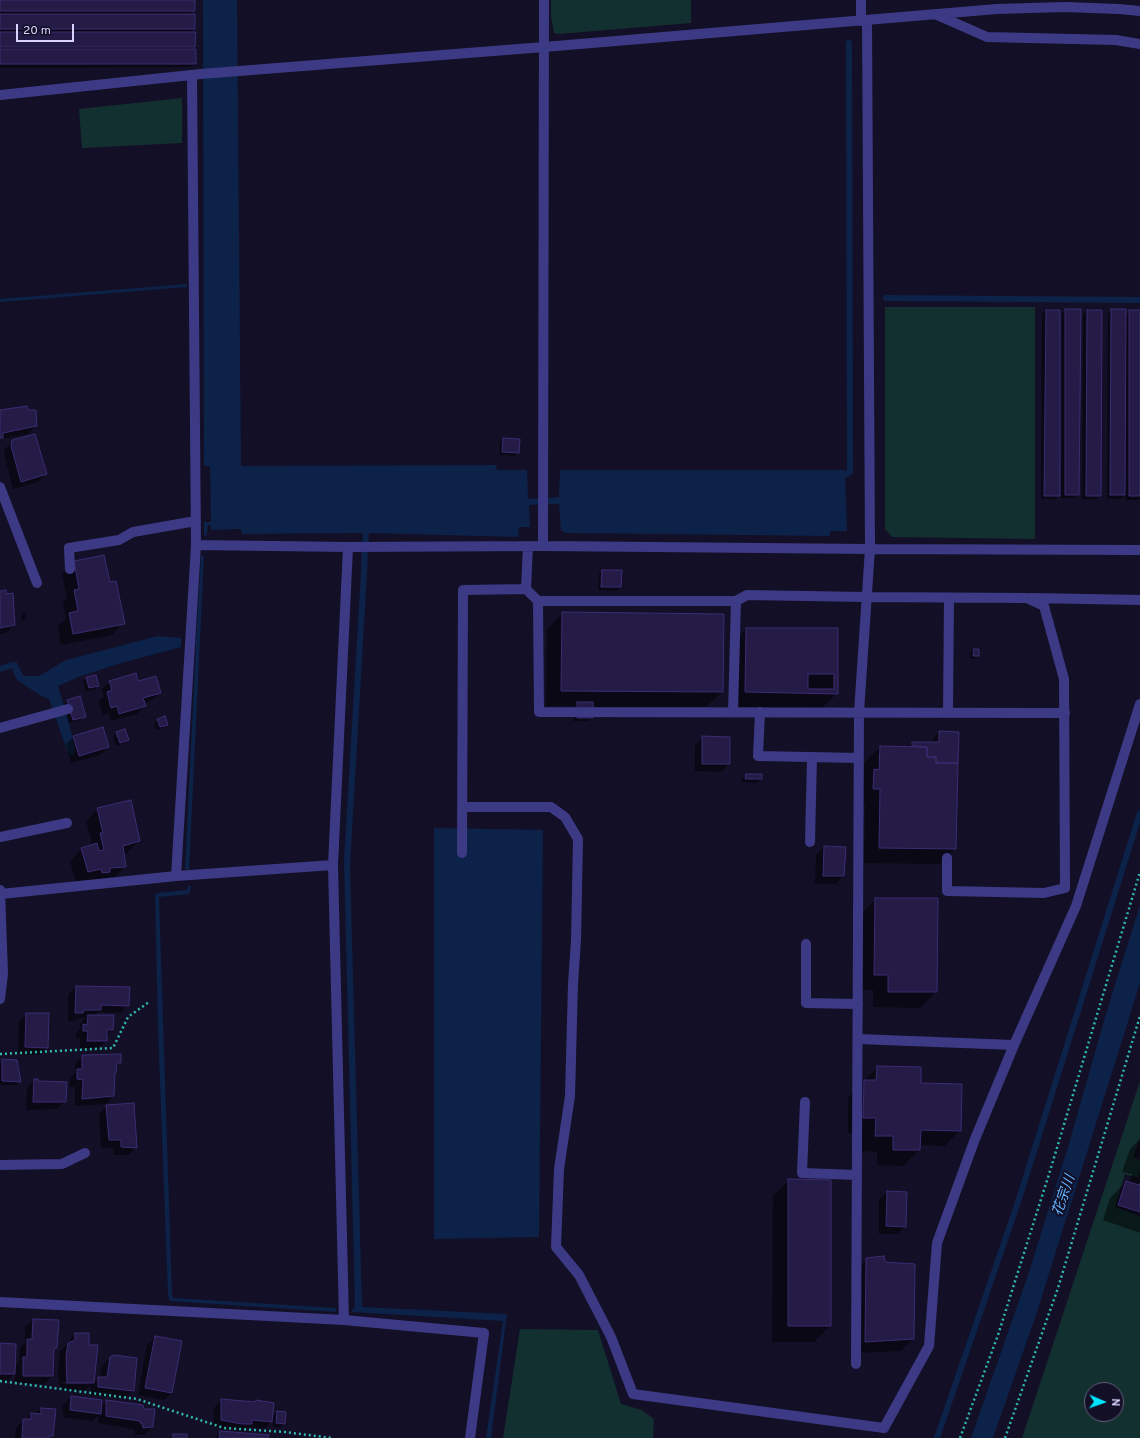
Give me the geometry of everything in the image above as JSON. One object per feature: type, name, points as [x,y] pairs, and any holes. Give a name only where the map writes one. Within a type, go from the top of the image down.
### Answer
[{"type":"street","points":[[543,546],[544,0]]},
{"type":"street","points":[[856,1364],[859,712],[870,549],[864,21],[861,0]]},
{"type":"street","points":[[0,95],[196,74],[544,47],[997,9],[1065,7],[1140,11]]},
{"type":"street","points":[[934,14],[987,37],[1116,40],[1140,44]]},
{"type":"street","points":[[176,876],[196,545],[196,74]]},
{"type":"street","points":[[0,487],[37,583]]},
{"type":"street","points":[[70,569],[69,548],[119,540],[133,532],[196,521]]},
{"type":"street","points":[[196,545],[1140,550]]},
{"type":"street","points":[[526,590],[528,546]]},
{"type":"street","points":[[344,1320],[333,865],[348,547]]},
{"type":"street","points":[[462,853],[463,590],[526,590],[538,601],[736,601],[747,595],[1140,600]]},
{"type":"street","points":[[948,712],[949,598]]},
{"type":"street","points":[[947,858],[947,892],[1044,893],[1065,888],[1064,679],[1044,606],[1027,598]]},
{"type":"street","points":[[538,601],[539,712],[1064,713]]},
{"type":"street","points":[[733,712],[736,601]]},
{"type":"street","points":[[462,807],[551,808],[565,817],[578,840],[570,1096],[559,1169],[556,1247],[579,1275],[611,1337],[633,1394],[884,1428],[929,1346],[937,1243],[975,1139],[1014,1045],[1076,906],[1140,704]]},
{"type":"street","points":[[0,728],[68,709]]},
{"type":"street","points":[[760,712],[758,756],[859,758]]},
{"type":"street","points":[[810,842],[812,757]]},
{"type":"street","points":[[0,837],[67,823]]},
{"type":"street","points":[[0,999],[3,974],[0,892],[176,876],[333,865]]},
{"type":"street","points":[[806,944],[806,1002],[858,1004]]},
{"type":"street","points":[[858,1039],[1014,1045]]},
{"type":"street","points":[[805,1102],[802,1173],[857,1175]]},
{"type":"street","points":[[0,1165],[62,1164],[86,1153]]},
{"type":"street","points":[[0,1302],[344,1320],[484,1333],[470,1438]]},
{"type":"path","points":[[960,1438],[998,1335],[1053,1163],[1140,872]]},
{"type":"path","points":[[0,1054],[113,1048],[128,1017],[149,1002]]},
{"type":"path","points":[[1005,1438],[1058,1288],[1140,1016]]},
{"type":"path","points":[[0,1381],[137,1399],[224,1428],[285,1432],[332,1438]]},
{"type":"green space","points":[[551,0],[691,0],[691,23],[559,34],[554,33],[551,17]]},
{"type":"green space","points":[[182,98],[182,143],[82,148],[79,109]]},
{"type":"green space","points":[[885,307],[1035,307],[1035,539],[892,537],[885,529]]},
{"type":"green space","points":[[1140,1081],[1140,1138],[1133,1157],[1140,1160],[1140,1171],[1138,1178],[1125,1174],[1115,1207],[1140,1216],[1140,1438],[1022,1438]]},
{"type":"green space","points":[[520,1329],[598,1330],[621,1404],[642,1410],[654,1419],[653,1438],[503,1438]]},
{"type":"water","points":[[203,0],[237,0],[241,466],[496,465],[497,470],[527,470],[528,499],[559,497],[560,470],[845,470],[847,531],[830,531],[830,536],[565,533],[561,530],[559,504],[529,505],[530,527],[519,527],[518,537],[366,533],[242,534],[241,529],[211,530],[211,525],[208,525],[207,535],[204,536],[204,522],[211,522],[210,466],[204,466]]},
{"type":"water","points":[[187,284],[187,287],[0,302],[0,299]]},
{"type":"water","points":[[362,555],[368,556],[350,866],[362,1307],[507,1314],[491,1438],[486,1438],[503,1321],[352,1312],[352,1309],[355,1308],[344,860]]},
{"type":"water","points":[[201,556],[204,556],[189,870],[185,869],[196,644],[192,644],[196,640]]},
{"type":"water","points":[[158,636],[181,638],[181,647],[118,664],[81,676],[58,686],[75,748],[74,754],[71,755],[67,750],[49,699],[41,696],[17,680],[13,672],[12,665],[16,661],[23,675],[39,676],[66,660]]},
{"type":"water","points":[[434,828],[543,830],[539,1237],[434,1239]]},
{"type":"water","points":[[188,886],[191,886],[189,894],[159,897],[172,1296],[173,1298],[336,1308],[336,1312],[170,1301],[168,1295],[158,1028],[155,895],[158,893],[187,890]]},
{"type":"water","name":"花宗川","points":[[1140,905],[1140,983],[1037,1312],[993,1438],[971,1438],[1028,1275],[1068,1147],[1105,1017]]},
{"type":"building","points":[[0,0],[195,0],[195,11],[0,11]]},
{"type":"building","points":[[0,14],[195,14],[195,29],[0,29]]},
{"type":"building","points":[[0,32],[196,32],[195,47],[0,47]]},
{"type":"building","points":[[0,49],[196,49],[196,64],[0,64]]},
{"type":"building","points":[[1065,309],[1081,309],[1079,495],[1065,495]]},
{"type":"building","points":[[1111,309],[1126,309],[1125,495],[1110,495]]},
{"type":"building","points":[[1046,310],[1060,310],[1060,496],[1044,496]]},
{"type":"building","points":[[1087,310],[1102,310],[1101,496],[1086,496]]},
{"type":"building","points":[[1129,310],[1140,310],[1140,496],[1129,496]]},
{"type":"building","points":[[27,406],[28,410],[36,410],[37,426],[3,433],[3,438],[0,438],[0,410]]},
{"type":"building","points":[[35,434],[47,474],[21,482],[11,446],[12,440]]},
{"type":"building","points":[[503,438],[520,439],[519,453],[502,452]]},
{"type":"building","points":[[104,555],[110,582],[116,581],[125,624],[73,634],[69,613],[78,611],[74,590],[79,589],[74,561]]},
{"type":"building","points":[[602,570],[622,570],[621,587],[601,587]]},
{"type":"building","points":[[6,590],[6,594],[13,593],[15,625],[0,628],[0,591]]},
{"type":"building","points":[[562,612],[724,614],[723,692],[561,691]]},
{"type":"building","points":[[746,628],[838,628],[838,694],[745,692]],"holes":[[[808,674],[834,674],[834,689],[808,689]]]},
{"type":"building","points":[[974,649],[979,649],[979,656],[973,656]]},
{"type":"building","points":[[136,673],[138,681],[156,676],[161,693],[143,698],[146,706],[119,714],[117,706],[111,708],[107,692],[112,690],[109,681]]},
{"type":"building","points":[[96,675],[99,686],[89,688],[86,677]]},
{"type":"building","points":[[80,696],[86,717],[73,720],[67,700]]},
{"type":"building","points":[[577,702],[593,702],[593,718],[577,718]]},
{"type":"building","points":[[165,716],[168,725],[160,727],[157,719]]},
{"type":"building","points":[[103,727],[109,747],[79,756],[73,736]]},
{"type":"building","points":[[125,729],[129,740],[120,743],[116,732]]},
{"type":"building","points":[[939,731],[959,732],[958,763],[936,763],[936,757],[927,757],[927,747],[912,746],[912,742],[939,742]]},
{"type":"building","points":[[702,736],[730,737],[730,764],[702,764]]},
{"type":"building","points":[[880,746],[927,747],[927,757],[936,757],[936,763],[958,763],[956,849],[879,848],[880,789],[873,789],[874,769],[879,770]]},
{"type":"building","points":[[746,774],[762,774],[762,779],[745,779]]},
{"type":"building","points":[[131,800],[140,841],[123,846],[126,867],[110,868],[110,872],[102,873],[101,869],[88,872],[81,848],[97,843],[99,851],[104,850],[100,833],[103,833],[97,808]]},
{"type":"building","points":[[824,846],[846,847],[844,876],[823,876]]},
{"type":"building","points":[[875,898],[938,898],[937,992],[888,992],[888,975],[874,975]]},
{"type":"building","points":[[76,986],[130,987],[129,1006],[101,1005],[101,1010],[84,1010],[83,1013],[75,1013]]},
{"type":"building","points":[[26,1013],[49,1013],[48,1048],[25,1047]]},
{"type":"building","points":[[88,1015],[114,1015],[113,1030],[107,1030],[107,1041],[87,1041],[88,1031],[83,1031],[83,1024],[87,1025]]},
{"type":"building","points":[[121,1054],[121,1063],[117,1063],[115,1073],[114,1096],[82,1099],[83,1080],[77,1079],[77,1069],[82,1069],[82,1055]]},
{"type":"building","points":[[2,1059],[17,1060],[21,1082],[2,1081]]},
{"type":"building","points":[[877,1066],[921,1067],[921,1083],[962,1084],[961,1131],[921,1130],[920,1150],[893,1150],[893,1136],[875,1136],[876,1118],[863,1118],[864,1080],[876,1080]]},
{"type":"building","points":[[34,1079],[38,1079],[38,1081],[67,1082],[66,1102],[33,1102]]},
{"type":"building","points":[[134,1103],[137,1148],[121,1147],[121,1140],[109,1140],[106,1105]]},
{"type":"building","points":[[788,1179],[831,1180],[831,1326],[788,1326]]},
{"type":"building","points":[[1126,1181],[1139,1185],[1140,1183],[1140,1212],[1118,1205]]},
{"type":"building","points":[[887,1191],[907,1192],[906,1227],[886,1226]]},
{"type":"building","points":[[884,1256],[885,1262],[915,1264],[914,1339],[865,1342],[866,1258]]},
{"type":"building","points":[[33,1319],[59,1320],[57,1348],[54,1349],[53,1376],[23,1376],[23,1357],[27,1357],[27,1339],[32,1339]]},
{"type":"building","points":[[75,1333],[89,1333],[89,1345],[98,1345],[94,1383],[67,1383],[66,1356],[68,1343],[75,1340]]},
{"type":"building","points":[[155,1336],[182,1341],[172,1393],[145,1388]]},
{"type":"building","points":[[0,1343],[16,1344],[15,1374],[0,1374]]},
{"type":"building","points":[[114,1355],[137,1358],[134,1391],[98,1387],[98,1377],[107,1377],[110,1357]]},
{"type":"building","points":[[71,1396],[102,1400],[101,1414],[70,1410]]},
{"type":"building","points":[[221,1399],[255,1402],[256,1400],[274,1403],[272,1422],[252,1420],[252,1424],[242,1424],[221,1420]]},
{"type":"building","points":[[106,1400],[143,1405],[144,1409],[155,1409],[153,1427],[143,1428],[140,1421],[106,1416]]},
{"type":"building","points":[[41,1408],[56,1409],[53,1436],[49,1436],[49,1438],[22,1438],[23,1419],[31,1419],[31,1413],[41,1414]]},
{"type":"building","points":[[277,1411],[286,1412],[285,1424],[276,1423]]},
{"type":"building","points":[[220,1431],[269,1435],[268,1438],[219,1438]]},
{"type":"building","points":[[173,1434],[187,1434],[187,1438],[173,1438]]},
{"type":"waterway","points":[[845,475],[850,472],[849,43]]},
{"type":"waterway","points":[[886,298],[1140,300]]},
{"type":"waterway","points":[[364,562],[366,533]]},
{"type":"waterway","points":[[0,669],[12,665]]},
{"type":"waterway","points":[[937,1438],[1018,1202],[1140,813]]}]
